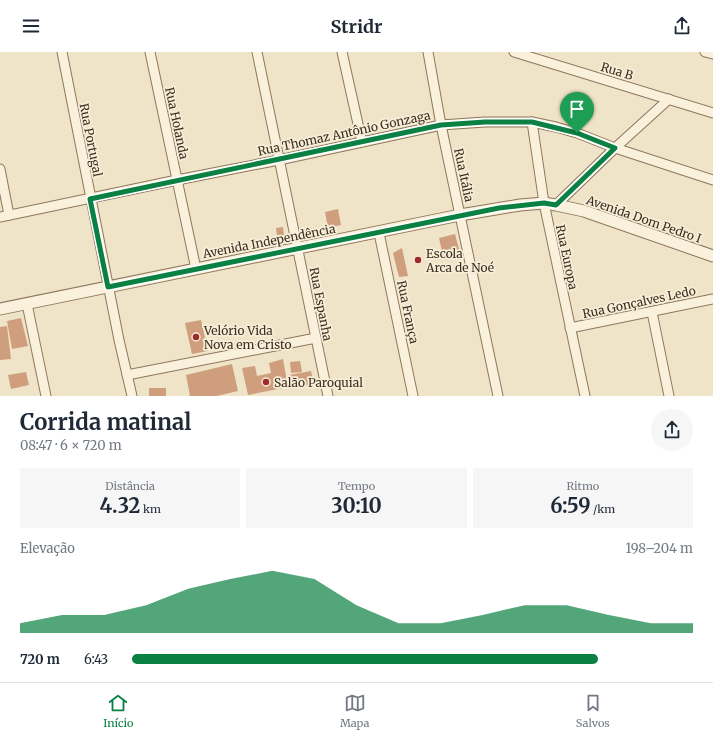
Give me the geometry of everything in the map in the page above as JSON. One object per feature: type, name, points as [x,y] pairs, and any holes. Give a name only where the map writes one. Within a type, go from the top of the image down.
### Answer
[{"type":"street","name":"Rua Portugal","points":[[62,52],[90,199],[132,396]]},
{"type":"street","name":"Rua Holanda","points":[[150,52],[196,269]]},
{"type":"street","name":"Rua Espanha","points":[[257,52],[328,396]]},
{"type":"street","points":[[342,52],[362,142]]},
{"type":"street","name":"Rua Itália","points":[[428,52],[441,125],[498,396]]},
{"type":"street","name":"Rua B","points":[[514,52],[713,113]]},
{"type":"street","points":[[705,52],[713,54]]},
{"type":"street","points":[[556,205],[615,148],[669,99]]},
{"type":"street","name":"Rua Thomaz Antônio Gonzaga","points":[[5,216],[441,125],[485,122],[532,122],[577,133],[615,148],[713,180]]},
{"type":"street","name":"Rua Europa","points":[[532,122],[544,203],[583,396]]},
{"type":"street","points":[[0,169],[5,216]]},
{"type":"street","name":"Avenida Dom Pedro I","points":[[544,203],[584,212],[713,256]]},
{"type":"street","name":"Avenida Independência","points":[[0,309],[460,215],[499,208],[544,203]]},
{"type":"street","name":"Rua França","points":[[378,232],[413,396]]},
{"type":"street","name":"Rua Gonçalves Ledo","points":[[570,328],[713,299]]},
{"type":"street","points":[[27,304],[46,396]]},
{"type":"street","points":[[652,312],[669,396]]},
{"type":"street","points":[[127,375],[316,338]]},
{"type":"building","points":[[338,209],[341,225],[328,228],[325,212]]},
{"type":"building","points":[[283,227],[284,235],[277,236],[276,228]]},
{"type":"building","points":[[455,234],[460,253],[443,256],[439,238]]},
{"type":"building","points":[[402,248],[408,276],[399,277],[393,253]]},
{"type":"building","points":[[21,318],[28,346],[12,349],[7,321]]},
{"type":"building","name":"Velório Vida Nova em Cristo","points":[[201,320],[208,351],[192,354],[185,323]]},
{"type":"building","points":[[7,326],[11,359],[0,360],[0,327]]},
{"type":"building","name":"Salão Paroquial","points":[[283,359],[288,387],[248,395],[242,368],[255,366],[257,376],[271,373],[269,363]]},
{"type":"building","points":[[300,361],[302,372],[291,373],[290,362]]},
{"type":"building","points":[[232,364],[238,391],[217,396],[190,396],[186,375]]},
{"type":"building","points":[[311,371],[314,384],[290,389],[288,384],[290,383],[289,375]]},
{"type":"building","points":[[26,372],[29,385],[11,389],[8,375]]},
{"type":"building","points":[[149,388],[166,388],[166,396],[149,396]]},
{"type":"place","name":"Escola Arca de Noé","points":[[418,260]]},
{"type":"place","name":"Velório Vida Nova em Cristo","points":[[196,337]]},
{"type":"place","name":"Salão Paroquial","points":[[266,382]]},
{"type":"route","points":[[485,122],[532,122],[577,133],[615,148],[556,205],[544,203],[499,208],[108,287],[90,199],[441,125],[485,122]]}]
